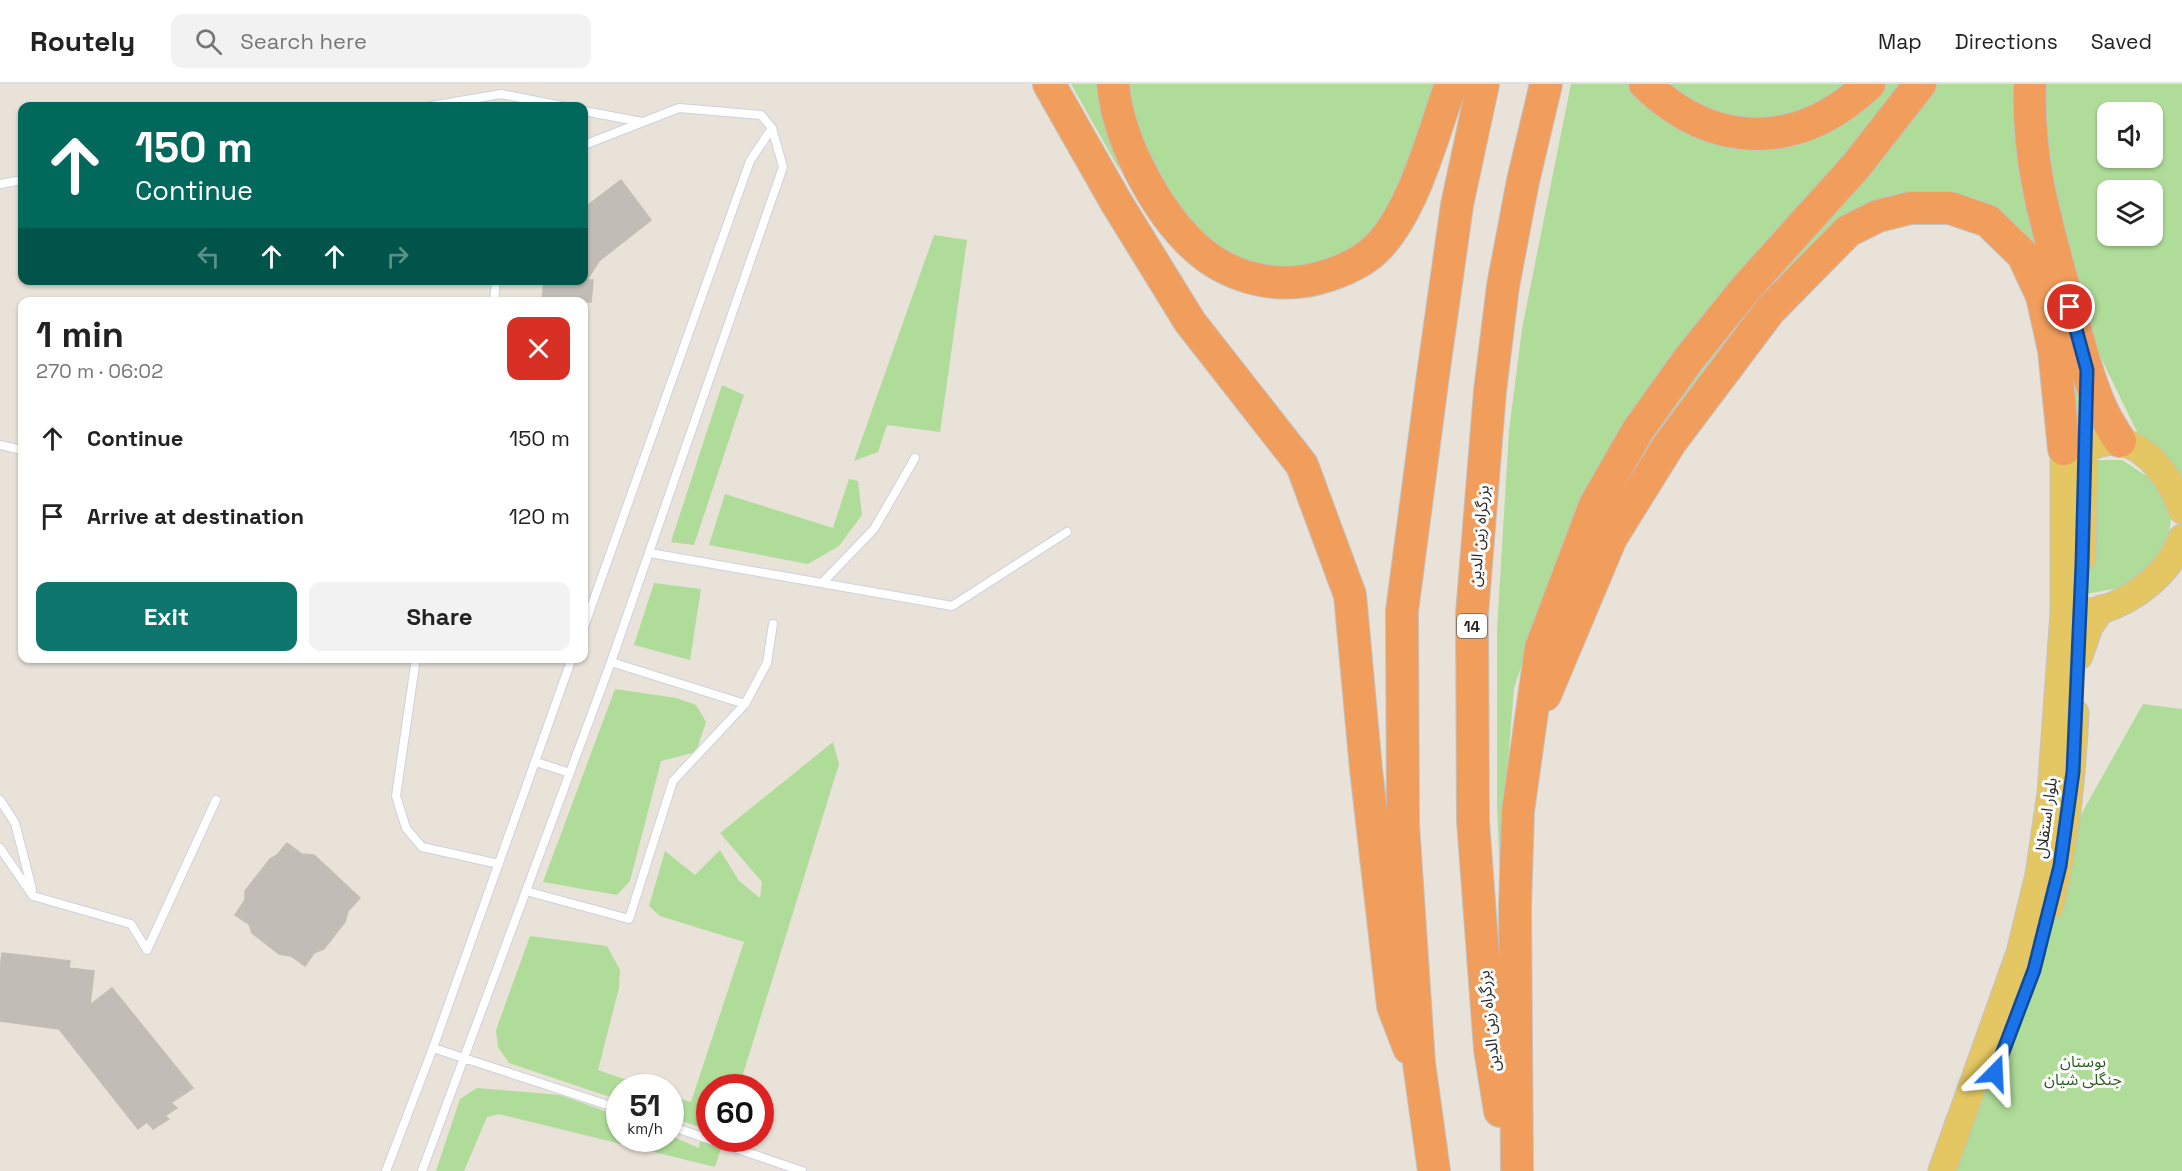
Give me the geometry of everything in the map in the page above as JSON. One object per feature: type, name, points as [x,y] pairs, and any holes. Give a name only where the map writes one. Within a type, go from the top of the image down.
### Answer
[{"type":"highway","points":[[1049,84],[1116,202],[1190,322],[1302,465],[1350,595],[1366,769],[1393,1006],[1422,1084]]},
{"type":"highway","points":[[1113,84],[1123,134],[1127,143],[1153,194],[1188,240],[1211,260],[1231,270],[1255,279],[1283,284],[1335,274],[1358,263],[1378,246],[1407,204],[1451,84]]},
{"type":"highway","points":[[1434,1171],[1422,1084],[1403,824],[1402,611],[1457,205],[1483,84]]},
{"type":"highway","name":"بزرگراه زین الدین","points":[[1510,1171],[1490,1049],[1474,833],[1472,614],[1490,391],[1503,286],[1523,181],[1546,84]]},
{"type":"highway","points":[[1645,84],[1671,105],[1698,121],[1725,131],[1758,134],[1796,128],[1820,120],[1869,84]]},
{"type":"highway","points":[[1517,1171],[1515,878],[1518,811],[1541,648],[1595,505],[1638,430],[1688,360],[1738,297],[1856,166],[1920,84]]},
{"type":"highway","points":[[2030,84],[2029,119],[2042,206],[2087,370],[2102,411],[2121,441]]},
{"type":"highway","points":[[1528,732],[1611,538],[1633,500],[1670,443],[1770,310],[1848,231],[1878,216],[1910,208],[1950,208],[1988,221],[2023,255],[2042,296],[2074,449]]},
{"type":"highway","points":[[2074,449],[2087,370]]},
{"type":"main road","points":[[2074,449],[2103,442],[2121,441],[2143,453],[2167,478],[2182,510]]},
{"type":"main road","name":"بلوار استقلال","points":[[1959,1171],[2034,970],[2060,866],[2073,772],[2082,612],[2074,449]]},
{"type":"main road","points":[[2082,612],[2136,593],[2162,571],[2178,549],[2182,538]]},
{"type":"main road","name":"بلوار استقلال","points":[[1941,1171],[2020,953],[2039,875],[2082,612]]},
{"type":"lane","points":[[454,102],[501,94],[542,102]]},
{"type":"lane","points":[[422,1171],[611,662],[783,167],[772,128],[761,115],[679,108],[588,143]]},
{"type":"lane","points":[[588,112],[643,122]]},
{"type":"lane","points":[[588,616],[750,161],[772,128]]},
{"type":"lane","points":[[0,184],[18,181]]},
{"type":"lane","points":[[0,445],[18,449]]},
{"type":"lane","points":[[822,582],[874,529],[915,458]]},
{"type":"lane","points":[[650,553],[952,606],[1067,532]]},
{"type":"lane","points":[[526,891],[629,919],[673,781],[745,704],[767,663],[773,624]]},
{"type":"lane","points":[[611,662],[745,704]]},
{"type":"lane","points":[[415,663],[396,796],[406,828],[422,847],[499,864]]},
{"type":"lane","points":[[386,1171],[433,1048],[570,663]]},
{"type":"lane","points":[[536,762],[570,773]]},
{"type":"lane","points":[[0,800],[15,823],[33,896]]},
{"type":"lane","points":[[0,848],[33,896],[131,924],[147,950],[216,800]]},
{"type":"lane","points":[[433,1048],[606,1105]]},
{"type":"lane","points":[[684,1131],[802,1171]]},
{"type":"green space","points":[[1071,84],[1101,84],[1106,120],[1120,171]]},
{"type":"green space","points":[[1123,84],[1435,84],[1408,170],[1376,235],[1344,260],[1263,272],[1209,247],[1151,172]]},
{"type":"green space","points":[[1571,84],[1633,84],[1712,137],[1883,84],[1909,84],[1717,312],[1530,641],[1514,688],[1503,824],[1504,972],[1497,805],[1497,630],[1509,431],[1522,329]]},
{"type":"green space","points":[[1659,84],[1855,84],[1851,88],[1776,122],[1701,112]]},
{"type":"green space","points":[[1932,84],[2024,84],[2084,429],[2066,430],[2022,236],[1867,210],[1580,567],[1654,422]]},
{"type":"green space","points":[[2046,84],[2182,84],[2182,482],[2139,436],[2074,303],[2041,145]]},
{"type":"green space","points":[[934,235],[967,240],[940,432],[887,425],[878,452],[854,461]]},
{"type":"green space","points":[[722,385],[744,395],[694,545],[671,542]]},
{"type":"green space","points":[[2092,460],[2122,460],[2148,477],[2164,498],[2171,518],[2168,541],[2139,581],[2114,589],[2086,594]]},
{"type":"green space","points":[[849,479],[858,481],[862,515],[839,546],[808,564],[709,545],[725,494],[833,528]]},
{"type":"green space","points":[[654,583],[701,589],[690,660],[634,645]]},
{"type":"green space","points":[[615,689],[676,698],[696,705],[706,722],[696,752],[661,761],[630,881],[617,895],[543,882]]},
{"type":"green space","name":"بوستان جنگلی شیان","points":[[2143,704],[2182,709],[2182,1171],[1944,1171],[2046,877]]},
{"type":"green space","points":[[833,742],[839,764],[743,1074],[700,1074],[744,942],[660,916],[649,906],[665,851],[695,875],[720,850],[739,881],[760,898],[762,882],[720,833]]},
{"type":"green space","points":[[530,936],[607,946],[620,970],[619,988],[598,1070],[610,1074],[606,1074],[606,1096],[509,1063],[498,1047],[496,1030]]},
{"type":"green space","points":[[696,1087],[696,1126],[684,1122],[684,1100],[691,1102]]},
{"type":"green space","points":[[477,1088],[560,1095],[606,1111],[606,1140],[499,1114],[487,1117],[464,1171],[436,1171],[460,1099]]},
{"type":"green space","points":[[684,1142],[696,1147],[696,1152],[720,1152],[715,1167],[654,1152],[684,1152]]},
{"type":"building","points":[[621,180],[651,220],[599,261],[588,278],[588,205]]},
{"type":"building","points":[[588,280],[593,280],[591,302],[588,302],[588,297],[542,297],[544,285],[588,285]]},
{"type":"building","points":[[287,843],[302,854],[314,855],[360,898],[348,911],[345,922],[324,949],[314,953],[305,966],[291,956],[279,954],[252,933],[249,924],[235,915],[245,900],[245,891],[270,859],[277,855]]},
{"type":"building","points":[[2,953],[70,961],[69,968],[94,971],[90,1005],[112,988],[193,1088],[171,1103],[177,1108],[165,1116],[169,1119],[153,1129],[147,1122],[138,1129],[59,1029],[0,1021]]},
{"type":"route","points":[[1995,1073],[2034,970],[2060,866],[2073,772],[2079,656],[2087,370],[2070,307]]}]
